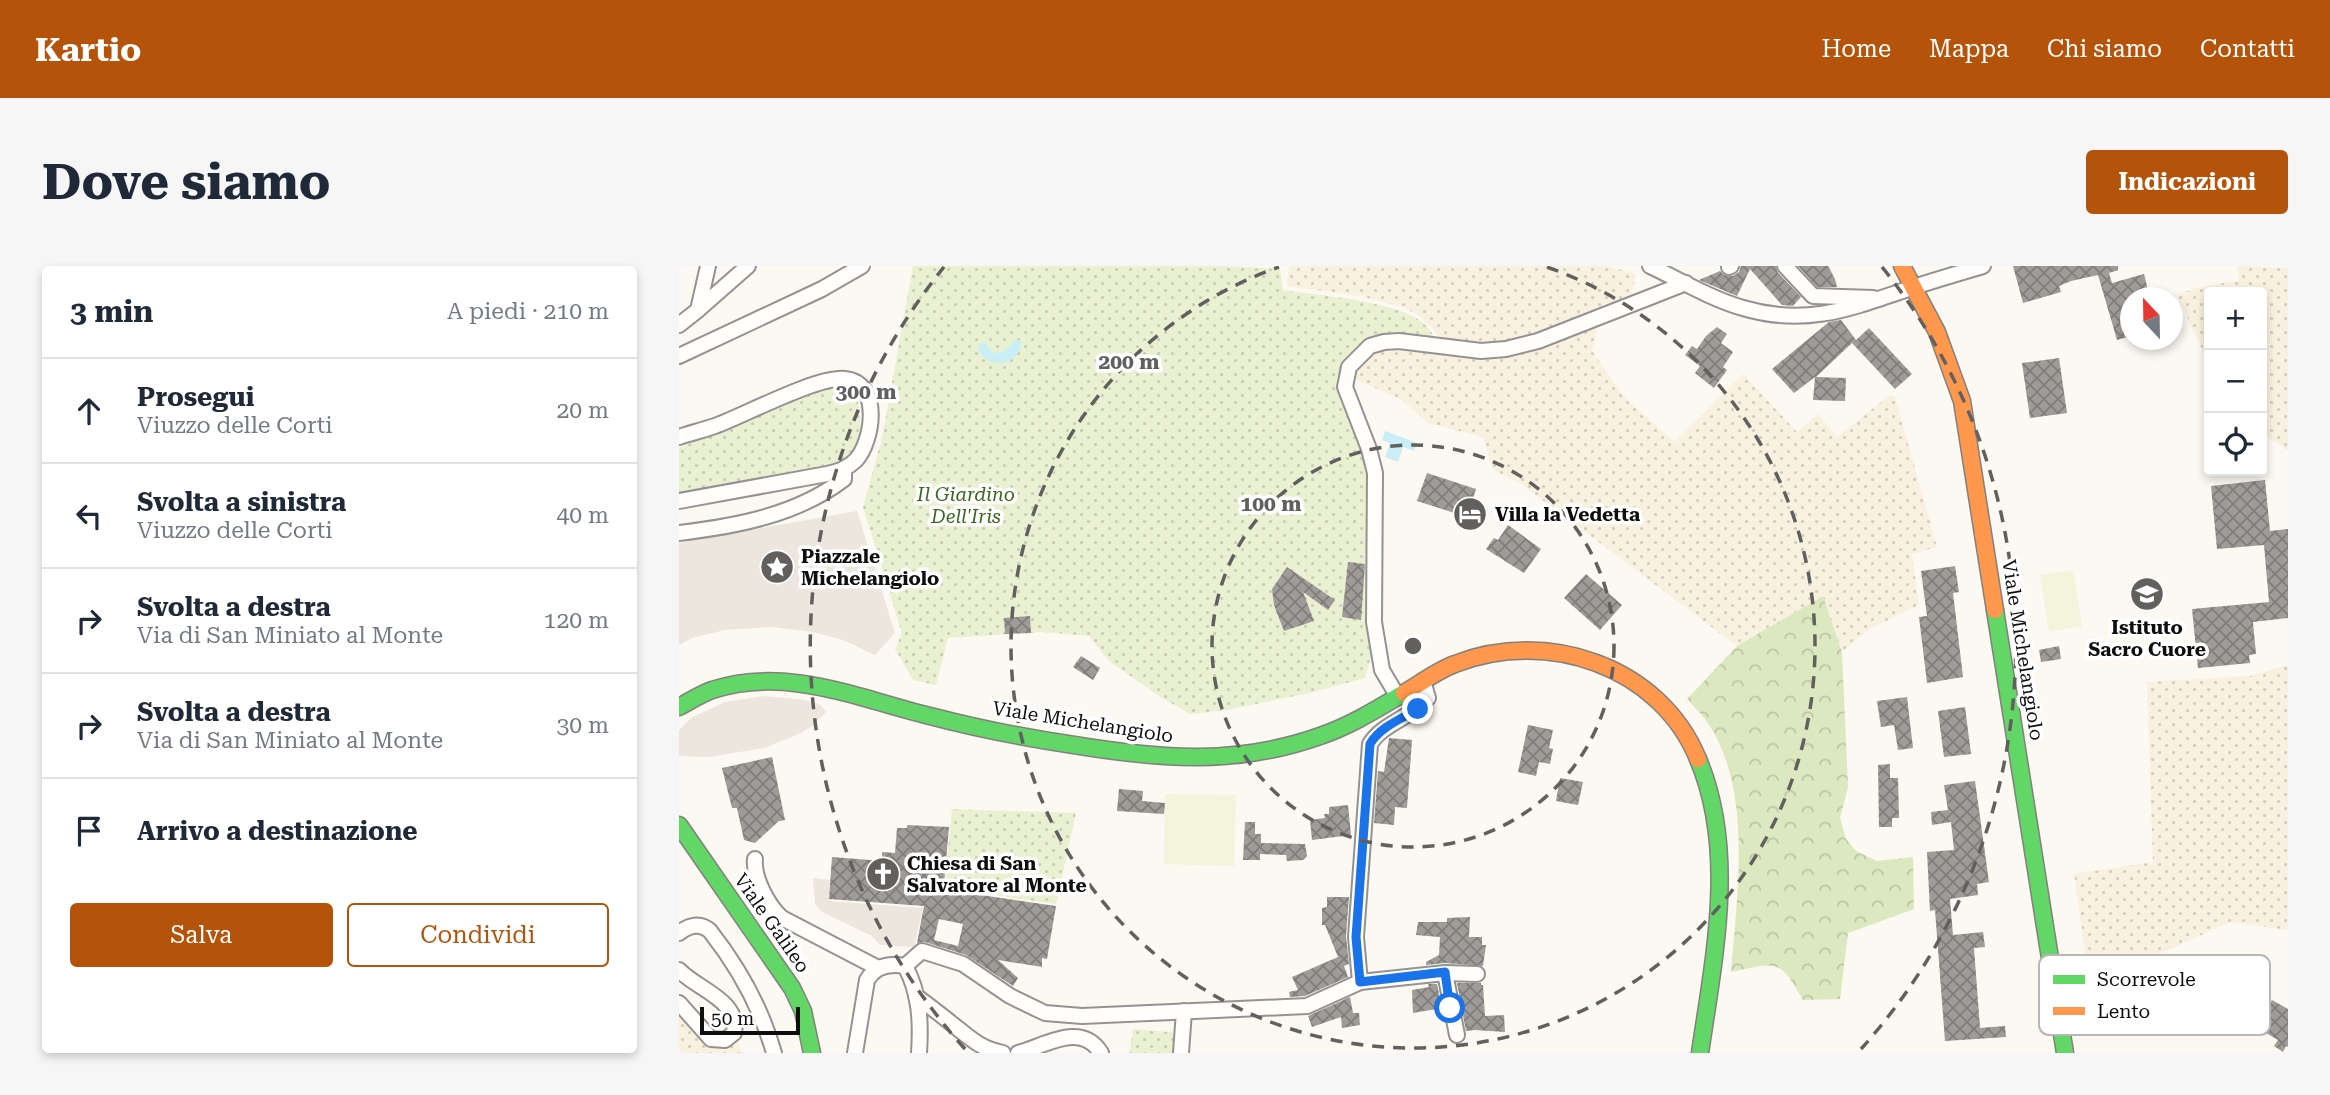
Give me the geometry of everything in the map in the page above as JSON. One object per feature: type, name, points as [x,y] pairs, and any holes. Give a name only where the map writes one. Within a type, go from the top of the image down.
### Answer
[{"type":"main road","name":"Viale Michelangiolo","points":[[1902,266],[1937,329],[1962,401],[2050,955]]},
{"type":"main road","name":"Viale Michelangiolo","points":[[679,707],[715,688],[755,680],[780,680],[821,687],[931,717],[1059,743],[1151,757],[1190,758],[1246,753],[1317,737],[1336,730],[1398,697],[1454,664],[1493,653],[1517,649],[1557,651],[1586,657],[1618,671],[1664,705],[1688,734],[1709,783],[1716,816],[1719,858],[1717,924],[1700,1053]]},
{"type":"main road","name":"Viale Galileo","points":[[679,825],[792,988],[803,1011],[812,1053]]},
{"type":"main road","name":"Viale Michelangiolo","points":[[2062,1035],[2065,1053]]},
{"type":"street","points":[[698,310],[708,266]]},
{"type":"street","points":[[679,325],[748,266]]},
{"type":"street","points":[[679,356],[822,289],[862,266]]},
{"type":"street","points":[[1650,266],[1741,308],[1807,316],[1832,313],[1983,266]]},
{"type":"street","points":[[1785,266],[1813,296],[1882,298]]},
{"type":"street","points":[[1398,697],[1382,670],[1374,622],[1375,473],[1369,449],[1345,387],[1349,367],[1370,346],[1384,342],[1399,341],[1481,351],[1538,341],[1686,283]]},
{"type":"street","points":[[679,437],[715,426],[831,380],[847,379],[863,388],[871,415],[862,450],[858,458],[844,469],[679,501]]},
{"type":"street","points":[[679,533],[710,533],[811,501],[844,478],[844,469]]},
{"type":"street","points":[[1360,982],[1356,937],[1370,744],[1375,735],[1418,709],[1428,698],[1423,681]]},
{"type":"street","points":[[755,859],[756,873],[775,912],[879,968]]},
{"type":"street","points":[[679,933],[689,927],[701,926],[715,937],[750,989],[762,1015],[774,1053]]},
{"type":"street","points":[[905,966],[922,951],[963,964],[1010,996],[1045,1013],[1082,1016],[1307,1006],[1360,982],[1445,972],[1477,974]]},
{"type":"street","points":[[855,1053],[867,980],[879,968],[897,964],[905,966],[915,984],[919,1053]]},
{"type":"street","points":[[679,970],[727,1005],[733,1015],[734,1033],[725,1040],[711,1039],[679,1003]]},
{"type":"street","points":[[1445,972],[1457,1035]]},
{"type":"street","points":[[916,996],[955,1025],[971,1041],[1003,1053]]},
{"type":"street","points":[[1181,1053],[1184,1011]]},
{"type":"street","points":[[1018,1053],[1071,1036],[1089,1041],[1101,1053]]},
{"type":"shaded area","points":[[1607,266],[1636,274],[1631,297],[1602,305],[1592,351],[1626,399],[1675,442],[1743,374],[1797,432],[1818,414],[1837,437],[1890,395],[1895,397],[1937,547],[1912,554],[1919,605],[1870,629],[1842,652],[1823,596],[1737,646],[1520,483],[1493,470],[1483,437],[1428,423],[1402,400],[1350,377],[1360,361],[1373,350],[1386,347],[1438,352],[1439,339],[1420,316],[1403,307],[1360,296],[1287,286],[1289,267]]},
{"type":"shaded area","points":[[2238,266],[2288,268],[2288,450],[2267,437],[2267,287],[2204,287],[2204,353],[2183,308],[2183,293],[2196,288],[2239,280]]},
{"type":"shaded area","name":"Piazzale Michelangiolo","points":[[857,511],[895,633],[875,655],[843,640],[813,632],[771,627],[725,630],[692,638],[679,645],[679,543]]},
{"type":"shaded area","points":[[2288,665],[2288,930],[2230,922],[2157,955],[2086,955],[2074,874],[2153,862],[2147,682],[2251,676]]},
{"type":"shaded area","points":[[764,696],[806,700],[821,705],[826,712],[813,726],[764,748],[709,757],[679,756],[679,730],[691,718],[725,702]]},
{"type":"shaded area","points":[[813,878],[830,880],[829,901],[923,908],[914,947],[880,945],[872,936],[822,912],[815,904]]},
{"type":"shaded area","points":[[679,1012],[709,1046],[737,1042],[743,1053],[679,1053]]},
{"type":"green space","name":"Il Giardino Dell'Iris","points":[[913,266],[1219,266],[1280,269],[1283,290],[1373,303],[1407,313],[1424,324],[1436,341],[1368,341],[1355,351],[1344,365],[1371,473],[1373,650],[1365,678],[1227,710],[1190,714],[1109,661],[1089,636],[1043,632],[948,638],[936,685],[913,680],[895,649],[902,633],[863,507],[882,438]]},
{"type":"green space","points":[[834,386],[852,391],[858,403],[861,420],[860,443],[847,457],[825,468],[679,494],[679,448],[822,388]]},
{"type":"green space","points":[[2073,570],[2082,626],[2049,632],[2040,575]]},
{"type":"green space","points":[[1823,596],[1842,652],[1848,787],[1840,818],[1846,839],[1856,851],[1877,861],[1913,857],[1914,909],[1848,933],[1840,999],[1803,1000],[1788,977],[1775,967],[1758,966],[1731,972],[1739,842],[1731,776],[1720,746],[1705,719],[1687,699],[1737,646]]},
{"type":"green space","points":[[1165,794],[1236,795],[1234,866],[1164,864]]},
{"type":"green space","points":[[952,809],[1076,813],[1056,904],[980,893],[944,893]]},
{"type":"green space","points":[[1133,1029],[1179,1033],[1177,1053],[1129,1053]]},
{"type":"water","points":[[1017,339],[1021,342],[1020,350],[1016,356],[1003,362],[989,360],[982,356],[978,349],[980,343],[984,342],[993,353],[1003,352]]},
{"type":"water","points":[[1385,431],[1417,443],[1414,451],[1403,447],[1398,462],[1385,457],[1390,443],[1382,440]]},
{"type":"building","points":[[1741,266],[1776,266],[1778,273],[1801,297],[1793,306],[1782,305],[1750,269],[1737,296],[1699,280],[1720,271],[1724,275],[1733,276],[1739,272]]},
{"type":"building","points":[[1798,266],[1828,266],[1837,287],[1817,287]]},
{"type":"building","points":[[2013,266],[2118,266],[2118,270],[2109,273],[2112,283],[2144,274],[2147,287],[2120,287],[2120,339],[2117,340],[2098,275],[2071,281],[2059,286],[2061,292],[2023,303]]},
{"type":"building","points":[[1841,320],[1856,340],[1869,328],[1912,374],[1895,389],[1852,343],[1816,377],[1846,378],[1845,401],[1813,400],[1815,377],[1794,393],[1772,369],[1829,322]]},
{"type":"building","points":[[1717,327],[1727,334],[1721,343],[1733,352],[1723,367],[1727,370],[1714,388],[1695,373],[1700,366],[1685,355],[1692,346],[1697,349]]},
{"type":"building","points":[[2059,358],[2067,413],[2030,418],[2022,363]]},
{"type":"building","points":[[1427,473],[1476,489],[1467,517],[1417,501]]},
{"type":"building","points":[[2265,480],[2270,531],[2288,529],[2288,618],[2253,622],[2256,654],[2249,655],[2250,663],[2198,668],[2192,609],[2269,602],[2264,545],[2217,549],[2211,486]]},
{"type":"building","points":[[1508,525],[1541,549],[1524,573],[1486,549],[1494,538],[1498,540]]},
{"type":"building","points":[[1348,562],[1365,564],[1361,620],[1342,617]]},
{"type":"building","points":[[1955,566],[1959,592],[1953,593],[1963,677],[1927,683],[1919,617],[1927,616],[1921,571]]},
{"type":"building","points":[[1287,567],[1335,600],[1328,610],[1303,592],[1314,621],[1284,631],[1274,605],[1272,589]]},
{"type":"building","points":[[1586,574],[1622,605],[1600,630],[1564,598]]},
{"type":"building","points":[[1030,616],[1031,633],[1005,634],[1004,618]]},
{"type":"building","points":[[2059,646],[2061,659],[2041,662],[2039,650]]},
{"type":"building","points":[[1081,656],[1100,668],[1093,680],[1073,667]]},
{"type":"building","points":[[1907,697],[1913,748],[1898,750],[1894,725],[1881,727],[1877,701]]},
{"type":"building","points":[[1965,707],[1971,754],[1944,757],[1938,711]]},
{"type":"building","points":[[1528,725],[1553,730],[1549,748],[1553,749],[1550,764],[1539,762],[1536,776],[1518,772]]},
{"type":"building","points":[[1389,738],[1412,740],[1407,808],[1395,807],[1394,825],[1374,823],[1378,771],[1384,772]]},
{"type":"building","points":[[772,757],[785,820],[779,821],[755,843],[744,840],[737,808],[732,808],[722,768]]},
{"type":"building","points":[[1890,764],[1890,778],[1898,778],[1899,818],[1892,818],[1892,827],[1879,827],[1878,765]]},
{"type":"building","points":[[1560,778],[1583,782],[1578,805],[1556,801]]},
{"type":"building","points":[[1975,781],[1989,882],[1977,884],[1978,895],[1950,899],[1953,935],[1983,932],[1985,947],[1974,948],[1980,1028],[2005,1026],[2006,1037],[1945,1041],[1935,910],[1930,911],[1927,852],[1954,850],[1951,822],[1932,825],[1931,812],[1948,810],[1944,785]]},
{"type":"building","points":[[1119,789],[1143,791],[1142,801],[1165,803],[1164,814],[1117,811]]},
{"type":"building","points":[[1348,805],[1351,835],[1312,840],[1310,820],[1325,818],[1324,814],[1329,814],[1329,807]]},
{"type":"building","points":[[1245,822],[1255,822],[1255,834],[1261,834],[1261,843],[1305,844],[1307,856],[1303,860],[1287,861],[1286,855],[1260,854],[1260,860],[1243,860]]},
{"type":"building","points":[[907,825],[949,827],[943,895],[981,895],[1056,906],[1047,959],[1042,958],[1042,967],[998,960],[1018,978],[1013,986],[966,955],[925,942],[917,943],[924,906],[829,899],[832,857],[882,861],[882,852],[895,853],[897,828],[907,828]],"holes":[[[939,919],[963,924],[958,946],[934,940]]]},
{"type":"building","points":[[1327,897],[1349,897],[1346,936],[1349,964],[1344,966],[1348,977],[1305,996],[1290,997],[1289,992],[1298,990],[1292,977],[1338,957],[1325,925],[1322,925],[1322,908],[1327,907]]},
{"type":"building","points":[[1470,917],[1469,937],[1482,937],[1482,945],[1486,945],[1483,966],[1445,963],[1426,965],[1426,962],[1439,955],[1440,937],[1416,935],[1418,922],[1447,922],[1447,918]]},
{"type":"building","points":[[1457,983],[1483,985],[1485,1016],[1504,1015],[1505,1032],[1466,1031]]},
{"type":"building","points":[[1428,984],[1437,984],[1442,1008],[1413,1013],[1412,990],[1429,987]]},
{"type":"building","points":[[1350,997],[1353,1013],[1359,1013],[1360,1025],[1342,1028],[1341,1017],[1312,1027],[1308,1016]]},
{"type":"building","points":[[2272,1000],[2288,1009],[2288,1047],[2286,1046],[2283,1052],[2274,1046],[2278,1040],[2270,1035]]},
{"type":"traffic: fast","points":[[1995,610],[2050,955]]},
{"type":"traffic: fast","points":[[679,707],[712,690],[740,683],[796,683],[852,694],[951,721],[1021,736],[1137,754],[1198,757],[1228,756],[1289,746],[1353,722],[1404,693]]},
{"type":"traffic: fast","points":[[1698,759],[1710,794],[1717,830],[1719,867],[1716,942],[1700,1053]]},
{"type":"traffic: fast","points":[[679,825],[792,988],[803,1011],[812,1053]]},
{"type":"traffic: fast","points":[[2062,1035],[2065,1053]]},
{"type":"traffic: slow","points":[[1902,266],[1937,332],[1962,401],[1995,610]]},
{"type":"traffic: slow","points":[[1404,693],[1455,664],[1490,654],[1526,651],[1562,654],[1597,663],[1629,679],[1657,700],[1680,727],[1698,759]]},
{"type":"place","name":"Villa la Vedetta","points":[[1470,514]]},
{"type":"place","name":"Piazzale Michelangiolo","points":[[777,567]]},
{"type":"place","name":"Istituto Sacro Cuore","points":[[2147,594]]},
{"type":"place","name":"Chiesa di San Salvatore al Monte","points":[[883,874]]},
{"type":"route","points":[[1418,709],[1375,735],[1370,744],[1356,937],[1360,982],[1445,972],[1450,1008]]}]
